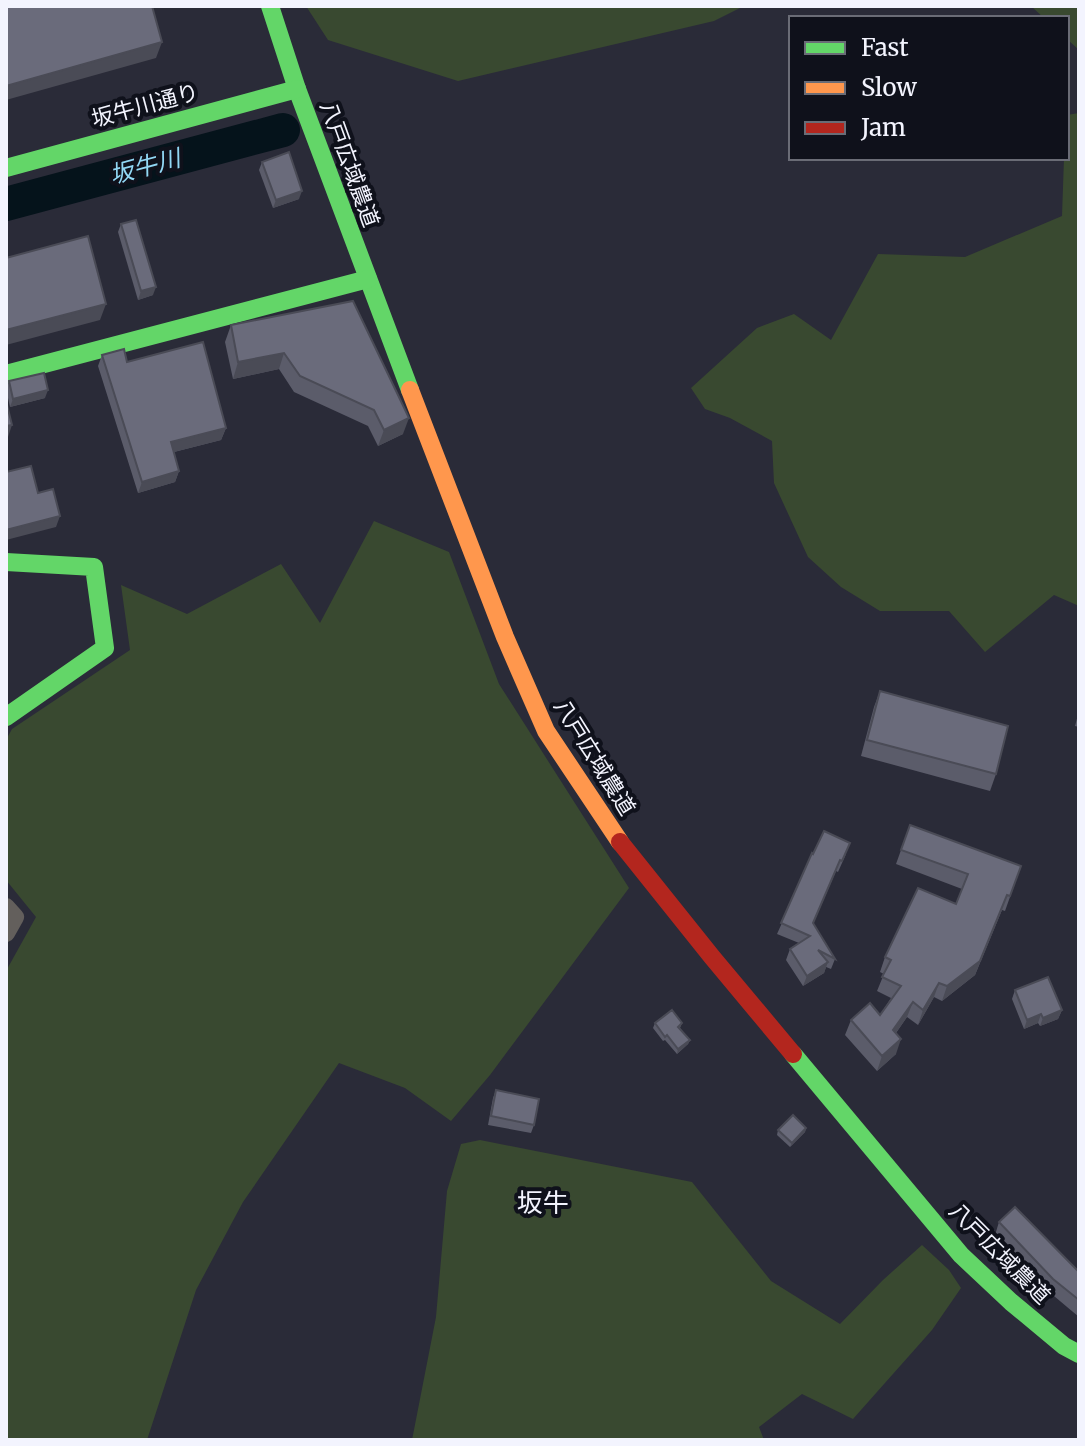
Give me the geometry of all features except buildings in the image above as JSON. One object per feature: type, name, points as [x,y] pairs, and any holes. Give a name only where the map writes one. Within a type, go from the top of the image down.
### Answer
[{"type":"street","name":"八戸広域農道","points":[[270,6],[297,89],[368,279],[505,637],[546,731],[624,848],[961,1255],[1022,1311],[1064,1346],[1079,1354]]},
{"type":"street","name":"坂牛川通り","points":[[6,168],[297,89]]},
{"type":"street","points":[[6,374],[368,279]]},
{"type":"street","points":[[6,562],[94,567],[105,648],[6,717]]},
{"type":"street","points":[[6,907],[15,917],[6,933]]},
{"type":"green space","points":[[306,6],[744,6],[714,21],[458,81],[328,40]]},
{"type":"green space","points":[[1031,6],[1079,6],[1079,50],[1069,41],[1069,16],[1042,16]]},
{"type":"green space","points":[[1079,113],[1079,606],[1054,595],[985,652],[949,611],[880,611],[841,587],[808,557],[774,483],[772,441],[730,418],[705,409],[691,388],[757,328],[794,314],[831,340],[878,254],[965,257],[1062,216],[1064,160],[1069,160],[1069,115]]},
{"type":"green space","points":[[374,521],[449,552],[499,684],[629,888],[490,1075],[451,1121],[405,1088],[339,1063],[243,1202],[196,1290],[147,1440],[6,1440],[6,971],[36,917],[6,880],[6,740],[12,729],[130,650],[121,585],[187,614],[281,564],[320,623]]},
{"type":"green space","points":[[480,1140],[692,1182],[771,1281],[840,1324],[922,1245],[949,1270],[961,1288],[932,1330],[853,1419],[802,1394],[759,1427],[764,1440],[412,1440],[436,1317],[447,1191],[461,1144]]},
{"type":"waterway","name":"坂牛川","points":[[6,204],[283,130]]},
{"type":"traffic: fast","points":[[270,6],[297,89],[410,390]]},
{"type":"traffic: fast","points":[[6,168],[297,89]]},
{"type":"traffic: fast","points":[[6,374],[368,279]]},
{"type":"traffic: fast","points":[[6,562],[94,567],[105,648],[6,717]]},
{"type":"traffic: fast","points":[[793,1054],[961,1255],[1011,1302],[1064,1346],[1079,1354]]},
{"type":"traffic: slow","points":[[410,390],[505,637],[546,731],[620,842]]},
{"type":"traffic: jam","points":[[620,842],[793,1054]]},
{"type":"district","name":"坂牛","points":[[543,1203]]}]
